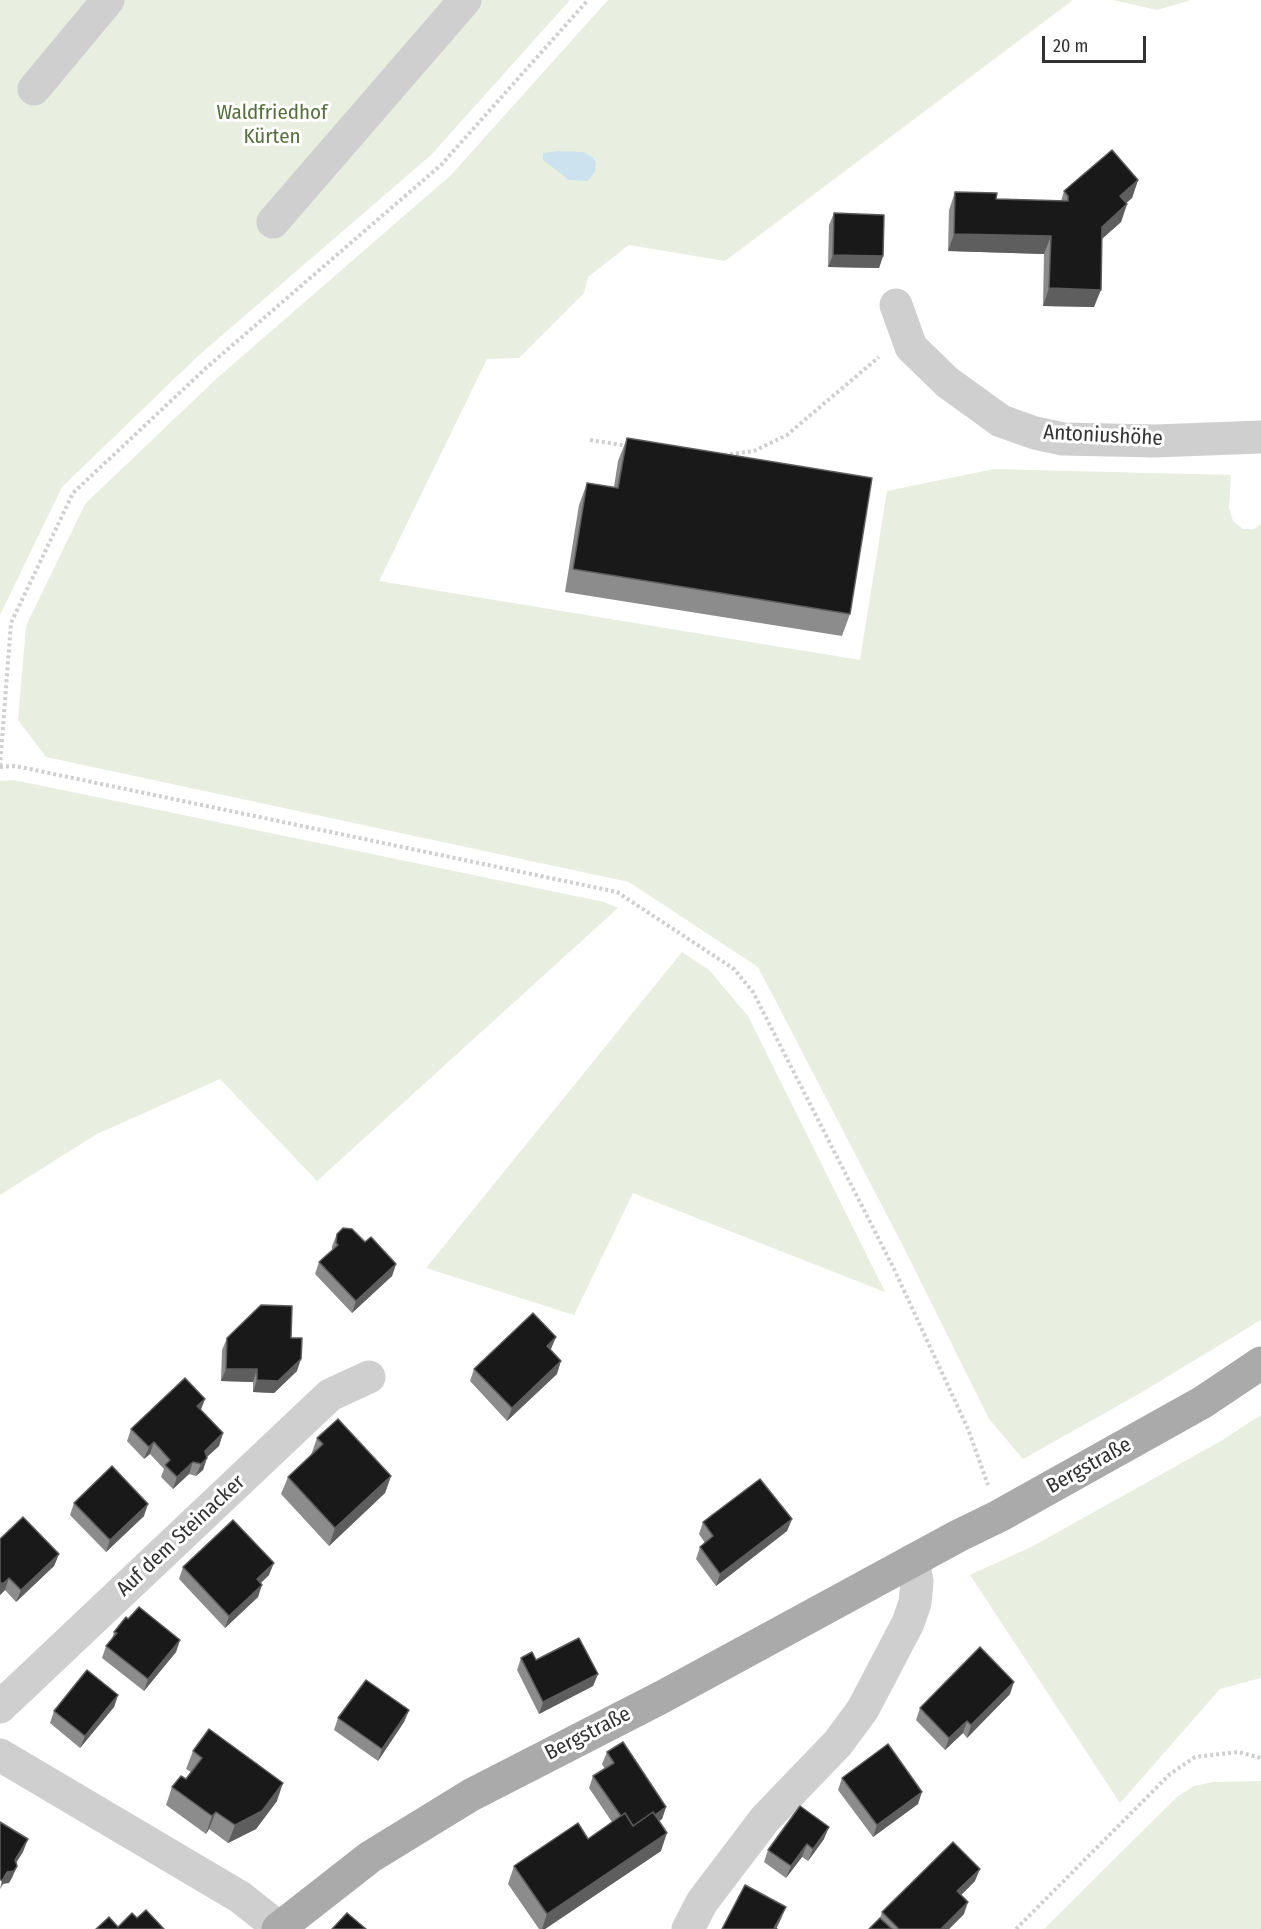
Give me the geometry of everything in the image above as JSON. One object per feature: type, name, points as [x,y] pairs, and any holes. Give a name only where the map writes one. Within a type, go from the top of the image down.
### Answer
[{"type":"main road","name":"Bergstraße","points":[[278,1928],[370,1857],[471,1795],[671,1692],[912,1560],[999,1516],[1203,1402],[1261,1363]]},
{"type":"street","points":[[34,89],[108,0]]},
{"type":"street","points":[[273,222],[465,0]]},
{"type":"street","name":"Antoniushöhe","points":[[902,320],[911,347],[947,382],[1002,421],[1035,433],[1063,439],[1155,441],[1261,436]]},
{"type":"street","name":"Auf dem Steinacker","points":[[0,1707],[330,1395],[369,1377]]},
{"type":"street","points":[[688,1929],[702,1902],[765,1819],[838,1743],[863,1709],[908,1623],[915,1603],[917,1582],[912,1560]]},
{"type":"street","points":[[0,1755],[240,1896],[278,1928]]},
{"type":"path","points":[[588,0],[441,165],[206,368],[73,493],[12,622],[0,766],[30,768],[617,892],[734,969],[753,992],[894,1269],[968,1429],[999,1516]]},
{"type":"path","points":[[715,456],[754,451],[787,435],[902,320]]},
{"type":"path","points":[[590,440],[636,447]]},
{"type":"path","points":[[1016,1929],[1170,1774],[1195,1757],[1238,1752],[1261,1758]]},
{"type":"green space","name":"Waldfriedhof Kürten","points":[[0,0],[570,0],[431,155],[198,356],[62,487],[0,615]]},
{"type":"green space","points":[[608,0],[1073,0],[725,261],[629,245],[588,277],[584,293],[519,358],[487,359],[379,581],[860,660],[887,491],[994,469],[1231,475],[1229,508],[1233,521],[1243,529],[1254,529],[1261,524],[1261,1320],[1137,1395],[1023,1459],[989,1419],[903,1246],[758,967],[629,882],[46,757],[18,720],[26,626],[85,504],[215,380],[451,175]],"holes":[[[582,152],[569,179],[543,160]]]},
{"type":"green space","points":[[1113,0],[1191,0],[1157,10]]},
{"type":"green space","points":[[14,780],[604,902],[618,908],[317,1181],[220,1079],[97,1134],[0,1195],[0,781]]},
{"type":"green space","points":[[682,952],[709,970],[748,1016],[885,1292],[633,1193],[574,1315],[426,1268]]},
{"type":"green space","points":[[1261,1415],[1261,1678],[1220,1689],[1120,1803],[970,1575],[1033,1546],[1221,1441]]},
{"type":"green space","points":[[1261,1781],[1261,1929],[1044,1929],[1178,1796],[1194,1786],[1213,1782]]},
{"type":"water","points":[[582,152],[591,156],[596,162],[595,171],[588,181],[569,180],[543,160],[543,153]]},
{"type":"building","points":[[1112,150],[1138,180],[1120,196],[1127,204],[1102,227],[1101,290],[1049,288],[1051,236],[954,234],[955,192],[997,193],[996,199],[1068,201],[1068,196],[1064,191]]},
{"type":"building","points":[[834,213],[884,215],[883,256],[833,255]]},
{"type":"building","points":[[627,438],[872,478],[850,614],[573,569],[587,483],[618,488]]},
{"type":"building","points":[[343,1228],[352,1229],[365,1242],[371,1237],[396,1264],[356,1301],[319,1262],[338,1245],[336,1243],[337,1234]]},
{"type":"building","points":[[261,1305],[292,1306],[291,1338],[302,1338],[301,1359],[278,1381],[257,1380],[257,1369],[226,1369],[227,1338]]},
{"type":"building","points":[[533,1313],[556,1337],[547,1346],[561,1361],[512,1408],[474,1369]]},
{"type":"building","points":[[185,1378],[205,1399],[197,1406],[223,1433],[205,1451],[207,1458],[201,1464],[193,1462],[177,1477],[165,1465],[170,1460],[154,1442],[149,1447],[131,1429]]},
{"type":"building","points":[[338,1419],[391,1476],[335,1528],[288,1477],[323,1444],[317,1438]]},
{"type":"building","points":[[112,1466],[148,1504],[110,1540],[74,1503]]},
{"type":"building","points":[[760,1479],[792,1519],[720,1574],[700,1547],[713,1536],[703,1522]]},
{"type":"building","points":[[23,1517],[59,1554],[21,1590],[9,1578],[4,1583],[0,1583],[0,1539]]},
{"type":"building","points":[[233,1520],[274,1563],[257,1579],[262,1585],[229,1616],[183,1567]]},
{"type":"building","points":[[139,1607],[180,1640],[148,1679],[106,1646],[126,1617],[128,1619]]},
{"type":"building","points":[[579,1638],[598,1674],[543,1702],[521,1658],[532,1652],[536,1660]]},
{"type":"building","points":[[980,1647],[1014,1682],[971,1725],[967,1721],[949,1738],[920,1708]]},
{"type":"building","points":[[87,1670],[118,1695],[85,1736],[54,1711]]},
{"type":"building","points":[[366,1680],[409,1710],[382,1749],[338,1718]]},
{"type":"building","points":[[209,1729],[283,1783],[262,1811],[235,1825],[216,1812],[212,1816],[172,1787],[181,1776],[186,1779],[202,1758],[193,1751]]},
{"type":"building","points":[[623,1742],[666,1807],[655,1815],[653,1812],[633,1826],[625,1813],[621,1816],[593,1776],[614,1763],[607,1752]]},
{"type":"building","points":[[888,1744],[922,1792],[877,1825],[842,1778]]},
{"type":"building","points":[[800,1806],[829,1827],[813,1849],[807,1844],[791,1866],[768,1850]]},
{"type":"building","points":[[653,1812],[667,1833],[547,1914],[514,1866],[578,1823],[588,1839],[625,1813],[633,1826]]},
{"type":"building","points":[[0,1822],[28,1839],[15,1860],[17,1866],[14,1871],[7,1872],[2,1881],[0,1879]]},
{"type":"building","points":[[953,1842],[980,1869],[957,1891],[968,1902],[941,1929],[899,1929],[882,1912]]},
{"type":"building","points":[[745,1885],[786,1907],[774,1928],[777,1929],[722,1929]]},
{"type":"building","points":[[146,1910],[164,1929],[96,1929],[109,1917],[118,1927],[132,1913],[137,1918]]},
{"type":"building","points":[[347,1913],[366,1929],[332,1929]]},
{"type":"building","points":[[880,1918],[892,1929],[869,1929]]}]
